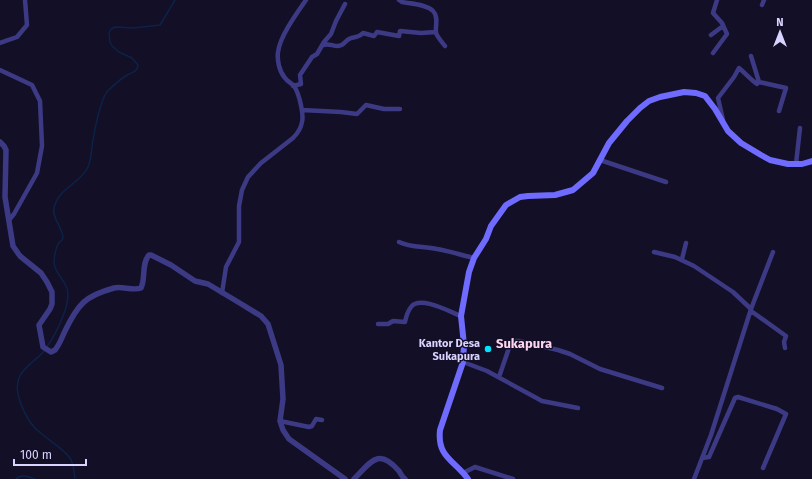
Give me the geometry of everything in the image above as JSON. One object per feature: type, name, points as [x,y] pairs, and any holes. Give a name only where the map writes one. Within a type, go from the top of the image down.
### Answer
[{"type":"main road","points":[[468,479],[441,450],[438,440],[443,418],[463,362],[464,345],[461,316],[466,281],[474,258],[486,239],[491,226],[506,205],[520,197],[555,195],[573,190],[593,174],[609,143],[640,108],[649,101],[660,97],[688,92],[700,94],[709,100],[728,131],[735,138],[761,155],[770,160],[796,164],[812,161]]},
{"type":"street","points":[[0,43],[17,37],[27,25],[25,0]]},
{"type":"street","points":[[222,293],[226,267],[239,242],[239,206],[242,190],[248,178],[261,163],[288,143],[297,133],[302,122],[302,110],[298,93],[283,77],[280,71],[278,52],[286,33],[306,0]]},
{"type":"street","points":[[399,0],[428,8],[433,11],[437,22],[436,32],[440,41],[445,46]]},
{"type":"street","points":[[713,53],[727,34],[724,26],[713,13],[717,0]]},
{"type":"street","points":[[762,5],[764,0]]},
{"type":"street","points":[[293,86],[301,84],[300,75],[312,56],[317,54],[331,34],[345,4]]},
{"type":"street","points":[[711,35],[724,26]]},
{"type":"street","points":[[323,45],[328,44],[338,46],[344,44],[349,39],[358,37],[363,33],[374,36],[377,32],[399,36],[400,31],[421,33],[436,32]]},
{"type":"street","points":[[750,56],[759,82]]},
{"type":"street","points":[[722,123],[723,119],[718,98],[739,68],[756,84],[759,82],[786,88],[779,111]]},
{"type":"street","points":[[0,70],[32,85],[40,101],[42,146],[38,173],[9,220]]},
{"type":"street","points":[[302,110],[357,114],[366,105],[384,109],[400,109]]},
{"type":"street","points":[[796,164],[800,128]]},
{"type":"street","points":[[0,142],[6,150],[4,186],[12,241],[16,251],[41,273],[52,292],[52,304],[39,325],[43,347],[51,352],[57,349],[72,318],[86,298],[96,293],[116,288],[141,288],[146,259],[149,255],[151,255],[171,265],[195,281],[208,284],[260,316],[268,324],[281,365],[283,399],[280,420],[283,430],[288,439],[345,479]]},
{"type":"street","points":[[600,160],[666,182]]},
{"type":"street","points":[[399,242],[412,247],[438,249],[474,258]]},
{"type":"street","points":[[682,259],[686,243]]},
{"type":"street","points":[[654,252],[682,259],[733,292],[751,310],[786,336],[784,342],[785,348]]},
{"type":"street","points":[[694,479],[712,435],[751,310],[773,252]]},
{"type":"street","points":[[378,324],[388,324],[393,320],[405,322],[410,307],[421,302],[461,316]]},
{"type":"street","points":[[499,377],[510,345],[512,341],[516,341],[558,350],[570,354],[600,369],[662,388]]},
{"type":"street","points":[[463,362],[487,371],[542,401],[578,408]]},
{"type":"street","points":[[702,458],[709,457],[735,398],[738,397],[777,409],[786,414],[763,468]]},
{"type":"street","points":[[280,420],[309,427],[312,426],[316,419],[322,420]]},
{"type":"street","points":[[354,479],[367,464],[378,458],[387,461],[405,479]]},
{"type":"street","points":[[463,473],[476,467],[513,479]]},
{"type":"waterway","points":[[46,348],[58,327],[66,309],[68,300],[66,286],[54,265],[54,258],[58,244],[63,237],[61,229],[54,216],[56,201],[64,191],[80,178],[88,167],[98,116],[106,93],[127,75],[135,71],[138,65],[132,58],[119,52],[112,46],[109,33],[111,29],[115,27],[133,28],[160,25],[175,0]]},
{"type":"waterway","points":[[44,351],[21,374],[18,384],[19,397],[27,418],[35,428],[70,458],[73,465],[75,479]]},
{"type":"waterway","points":[[16,479],[20,476],[34,479]]},
{"type":"place","name":"Kantor Desa Sukapura","points":[[488,349]]},
{"type":"district","name":"Sukapura","points":[[524,343]]}]
